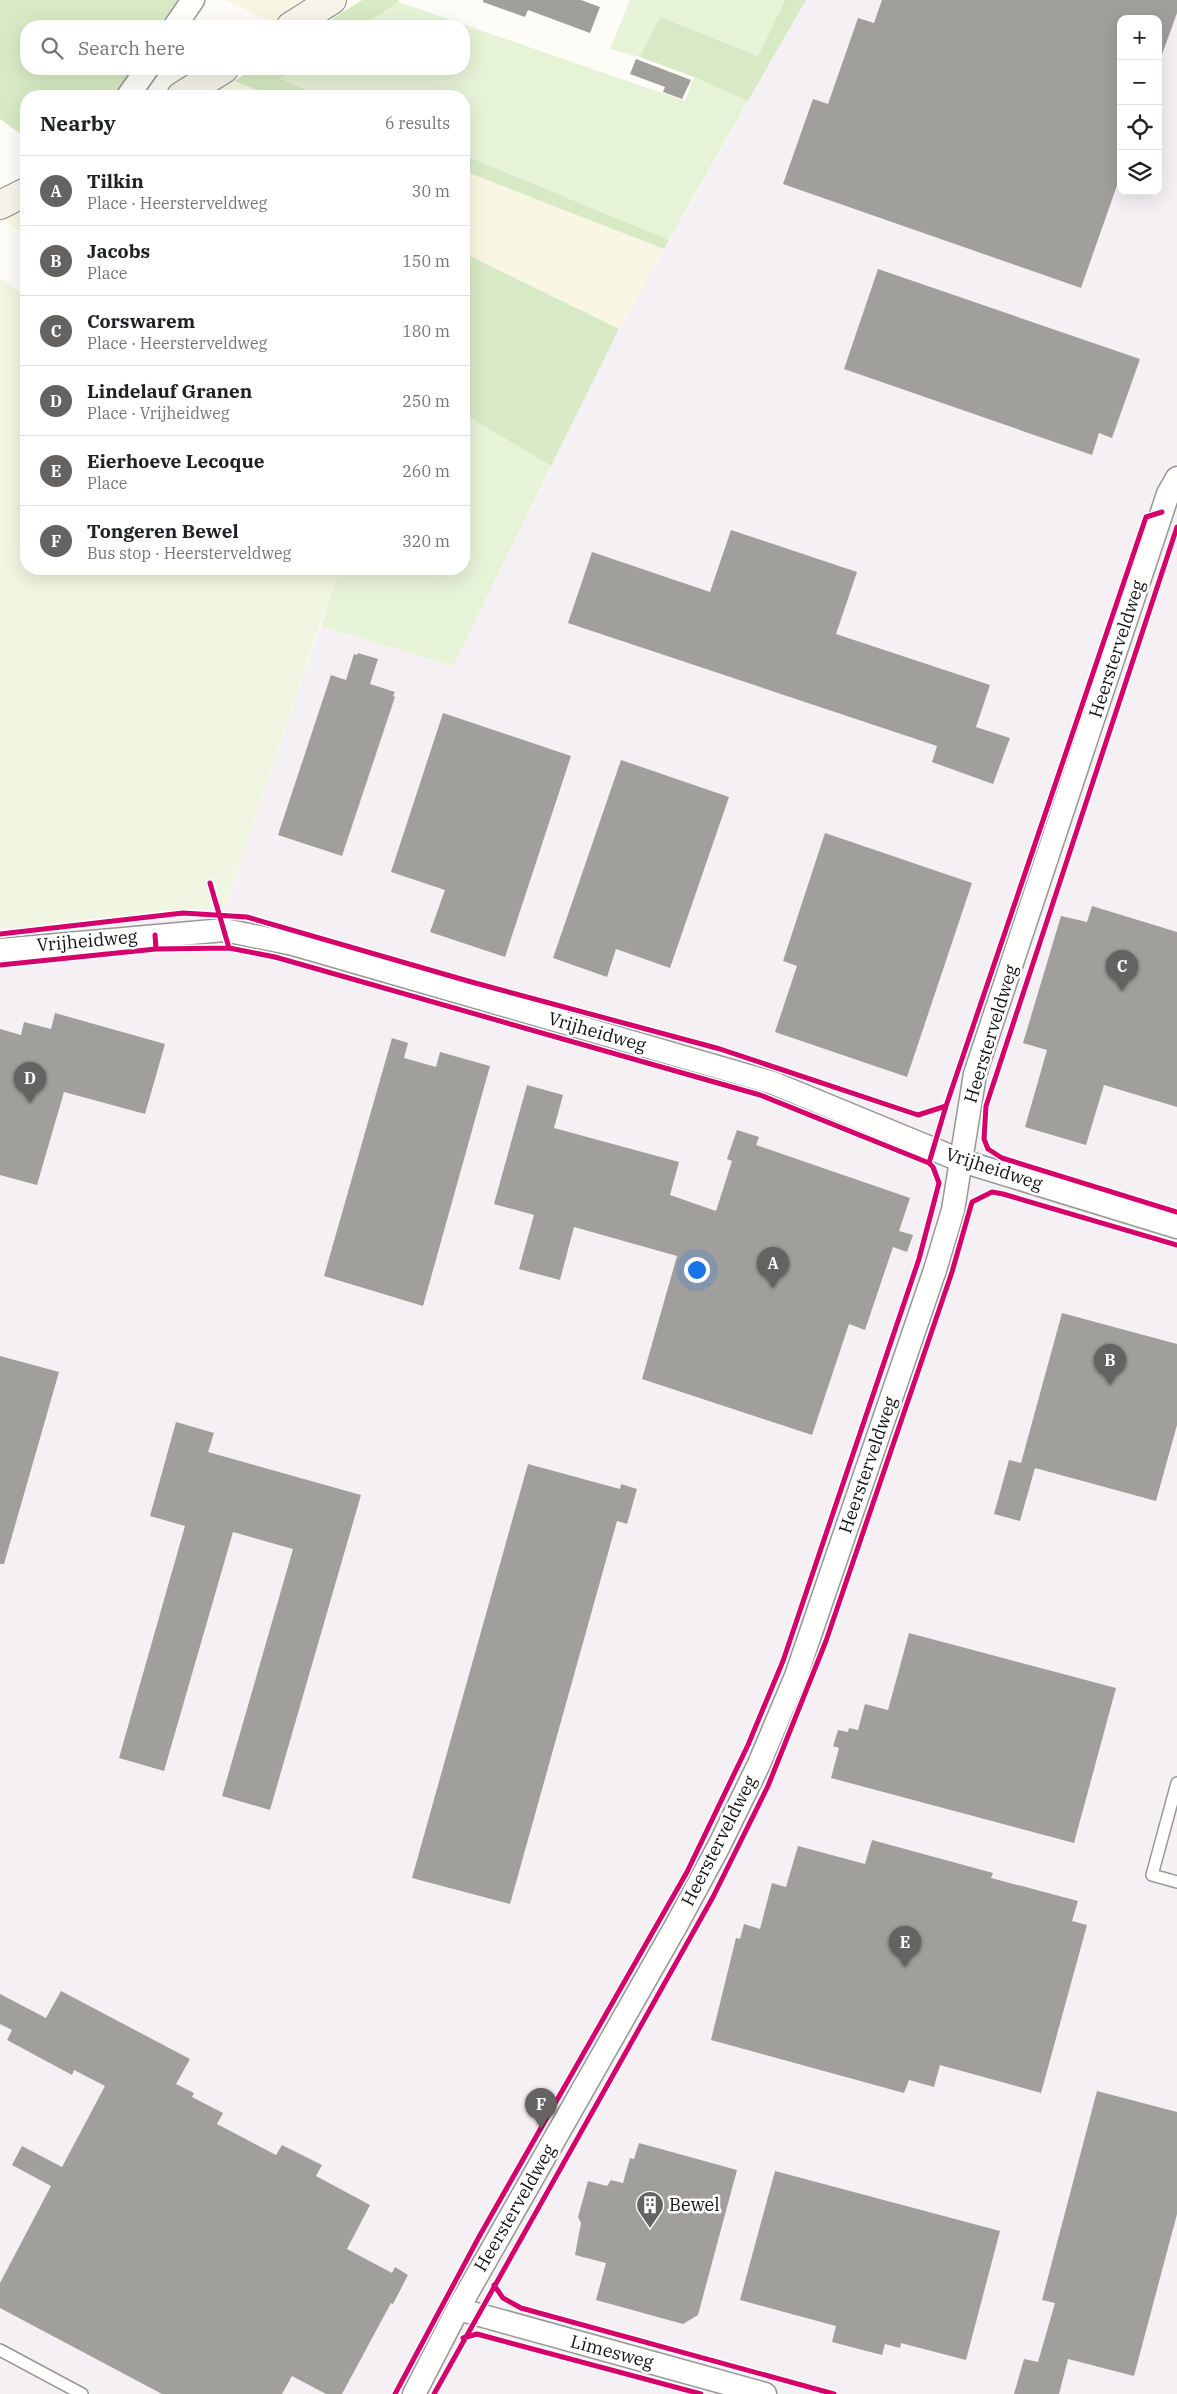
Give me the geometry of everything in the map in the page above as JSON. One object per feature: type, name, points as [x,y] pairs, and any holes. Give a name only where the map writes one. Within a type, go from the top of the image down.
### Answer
[{"type":"main road","points":[[300,20],[332,0]]},
{"type":"main road","points":[[191,90],[214,75]]},
{"type":"main road","points":[[0,205],[20,195]]},
{"type":"street","points":[[180,20],[193,0]]},
{"type":"street","points":[[132,90],[143,75]]},
{"type":"street","name":"Heersterveldweg","points":[[414,2394],[458,2309],[719,1846],[759,1764],[796,1676],[935,1270],[953,1210],[976,1074],[1168,494],[1177,478]]},
{"type":"street","name":"Vrijheidweg","points":[[0,950],[224,930],[293,944],[773,1083],[962,1161],[1177,1226]]},
{"type":"street","name":"Limesweg","points":[[458,2309],[765,2394]]},
{"type":"lane","points":[[1177,1783],[1152,1875],[1177,1882]]},
{"type":"lane","points":[[0,2350],[82,2394]]},
{"type":"shaded area","points":[[225,0],[312,0],[282,20],[268,20]]},
{"type":"shaded area","points":[[806,0],[1177,0],[1177,2394],[0,2394],[0,929],[226,906],[321,626],[453,666],[619,329]]},
{"type":"shaded area","points":[[234,81],[258,90],[219,90]]},
{"type":"shaded area","points":[[470,173],[664,249],[619,329],[470,256]]},
{"type":"shaded area","points":[[20,209],[20,232],[3,219]]},
{"type":"green space","points":[[0,0],[181,0],[168,20],[20,20],[20,75],[133,75],[123,90],[20,90],[20,134],[0,119]]},
{"type":"green space","points":[[362,0],[398,0],[399,2],[370,20],[330,20]]},
{"type":"green space","points":[[630,0],[785,0],[758,56],[660,17],[640,57],[610,49]]},
{"type":"green space","points":[[785,0],[806,0],[748,101],[694,77],[640,57],[660,17],[758,56]]},
{"type":"green space","points":[[399,2],[451,20],[370,20]]},
{"type":"green space","points":[[470,27],[685,101],[694,77],[748,101],[669,240],[470,157],[470,90],[306,90],[279,79],[285,75],[470,75]]},
{"type":"green space","points":[[244,75],[286,75],[280,79],[307,90],[258,90],[234,81]]},
{"type":"green space","points":[[470,157],[669,240],[664,249],[470,173]]},
{"type":"green space","points":[[470,256],[619,329],[551,466],[470,418]]},
{"type":"green space","points":[[0,278],[20,292],[20,575],[337,575],[226,906],[0,929]]},
{"type":"green space","points":[[470,418],[551,466],[453,666],[321,626],[337,575],[470,575]]},
{"type":"building","points":[[483,0],[581,0],[600,7],[590,33],[528,10],[525,17],[483,2]]},
{"type":"building","points":[[882,0],[1177,0],[1177,13],[1162,54],[1162,15],[1117,15],[1117,185],[1081,288],[783,184],[813,99],[828,104],[858,18],[874,23]]},
{"type":"building","points":[[636,59],[691,80],[682,99],[663,92],[665,87],[630,74]]},
{"type":"building","points":[[878,269],[1140,359],[1112,438],[1099,433],[1092,455],[844,369]]},
{"type":"building","points":[[731,530],[857,572],[836,634],[990,685],[976,727],[1010,738],[993,784],[932,762],[937,746],[568,623],[592,552],[710,592]]},
{"type":"building","points":[[358,653],[378,659],[370,684],[395,692],[393,696],[395,697],[342,856],[278,835],[331,675],[346,680],[354,654],[357,655]]},
{"type":"building","points":[[443,713],[571,756],[505,957],[430,932],[445,890],[391,872]]},
{"type":"building","points":[[621,760],[729,797],[670,968],[616,949],[607,977],[553,958]]},
{"type":"building","points":[[825,833],[972,883],[907,1077],[775,1032],[797,966],[783,961]]},
{"type":"building","points":[[1092,906],[1177,932],[1177,1107],[1104,1085],[1086,1145],[1025,1127],[1047,1050],[1023,1043],[1061,916],[1087,922]]},
{"type":"building","points":[[55,1013],[165,1044],[145,1114],[64,1092],[37,1185],[0,1175],[0,1029],[21,1035],[24,1022],[51,1029]]},
{"type":"building","points":[[392,1038],[408,1043],[404,1058],[436,1067],[440,1052],[490,1066],[423,1306],[324,1276]]},
{"type":"building","points":[[527,1085],[563,1095],[554,1128],[679,1162],[670,1195],[716,1211],[732,1161],[727,1159],[737,1130],[759,1137],[756,1145],[910,1198],[899,1231],[913,1235],[907,1252],[893,1247],[865,1330],[849,1324],[812,1435],[642,1379],[677,1256],[574,1227],[560,1280],[519,1269],[534,1215],[494,1204]]},
{"type":"building","points":[[1062,1313],[1177,1344],[1177,1425],[1156,1501],[1035,1468],[1020,1521],[994,1514],[1009,1460],[1021,1463]]},
{"type":"building","points":[[0,1356],[59,1372],[4,1564],[0,1564]]},
{"type":"building","points":[[176,1422],[214,1433],[208,1452],[361,1495],[270,1810],[222,1796],[293,1549],[233,1532],[164,1771],[119,1758],[185,1526],[150,1516]]},
{"type":"building","points":[[528,1464],[620,1489],[621,1484],[637,1489],[627,1524],[617,1521],[510,1904],[412,1878]]},
{"type":"building","points":[[909,1633],[1116,1688],[1074,1843],[831,1778],[839,1748],[833,1746],[838,1730],[848,1732],[849,1728],[858,1730],[865,1704],[888,1710]]},
{"type":"building","points":[[872,1840],[993,1873],[991,1878],[1078,1901],[1072,1921],[1087,1925],[1041,2093],[940,2065],[934,2087],[909,2080],[904,2093],[711,2040],[736,1938],[740,1939],[744,1924],[760,1929],[772,1883],[786,1887],[798,1846],[865,1864]]},
{"type":"building","points":[[61,1991],[190,2059],[176,2084],[194,2093],[192,2097],[223,2113],[217,2124],[276,2155],[282,2145],[322,2165],[316,2176],[370,2205],[347,2249],[392,2273],[395,2267],[408,2275],[342,2394],[326,2394],[292,2376],[282,2394],[162,2394],[0,2308],[0,2283],[51,2186],[12,2165],[22,2146],[62,2167],[105,2086],[74,2070],[72,2075],[7,2040],[12,2030],[0,2024],[0,1994],[46,2018]]},
{"type":"building","points":[[1097,2091],[1177,2112],[1177,2214],[1134,2376],[1068,2359],[1059,2394],[1014,2394],[1024,2359],[1038,2362],[1055,2303],[1042,2300]]},
{"type":"building","name":"Bewel","points":[[639,2143],[737,2170],[698,2315],[683,2324],[596,2300],[606,2263],[575,2255],[581,2223],[578,2217],[588,2181],[607,2186],[611,2180],[623,2183],[630,2158],[634,2159]]},
{"type":"building","points":[[775,2171],[1000,2231],[966,2360],[901,2343],[900,2348],[885,2344],[882,2355],[832,2342],[836,2326],[740,2300]]},
{"type":"cycle path","points":[[929,1163],[946,1106],[1146,517],[1162,512]]},
{"type":"cycle path","points":[[1177,527],[986,1106],[984,1139],[988,1149],[1002,1158],[1177,1212]]},
{"type":"cycle path","points":[[210,883],[229,948]]},
{"type":"cycle path","points":[[0,934],[183,913],[247,917],[468,981],[720,1049],[918,1115],[946,1106]]},
{"type":"cycle path","points":[[155,935],[156,949],[229,948],[275,957],[760,1095],[929,1163],[933,1167],[939,1183],[919,1259],[783,1661],[748,1745],[687,1872],[480,2235],[395,2394]]},
{"type":"cycle path","points":[[0,965],[156,949]]},
{"type":"cycle path","points":[[434,2394],[713,1897],[768,1786],[826,1641],[952,1272],[972,1202],[992,1192],[1003,1194],[1177,1245]]},
{"type":"cycle path","points":[[494,2285],[503,2298],[521,2308],[834,2394]]},
{"type":"cycle path","points":[[463,2338],[477,2334],[701,2394]]},
{"type":"place","name":"Corswarem","points":[[1122,991]]},
{"type":"place","name":"Lindelauf Granen","points":[[30,1103]]},
{"type":"place","name":"Tilkin","points":[[773,1288]]},
{"type":"place","name":"Jacobs","points":[[1110,1385]]},
{"type":"place","name":"Eierhoeve Lecoque","points":[[905,1967]]},
{"type":"place","name":"Tongeren Bewel","points":[[541,2129]]},
{"type":"place","name":"Bewel","points":[[650,2229]]}]
